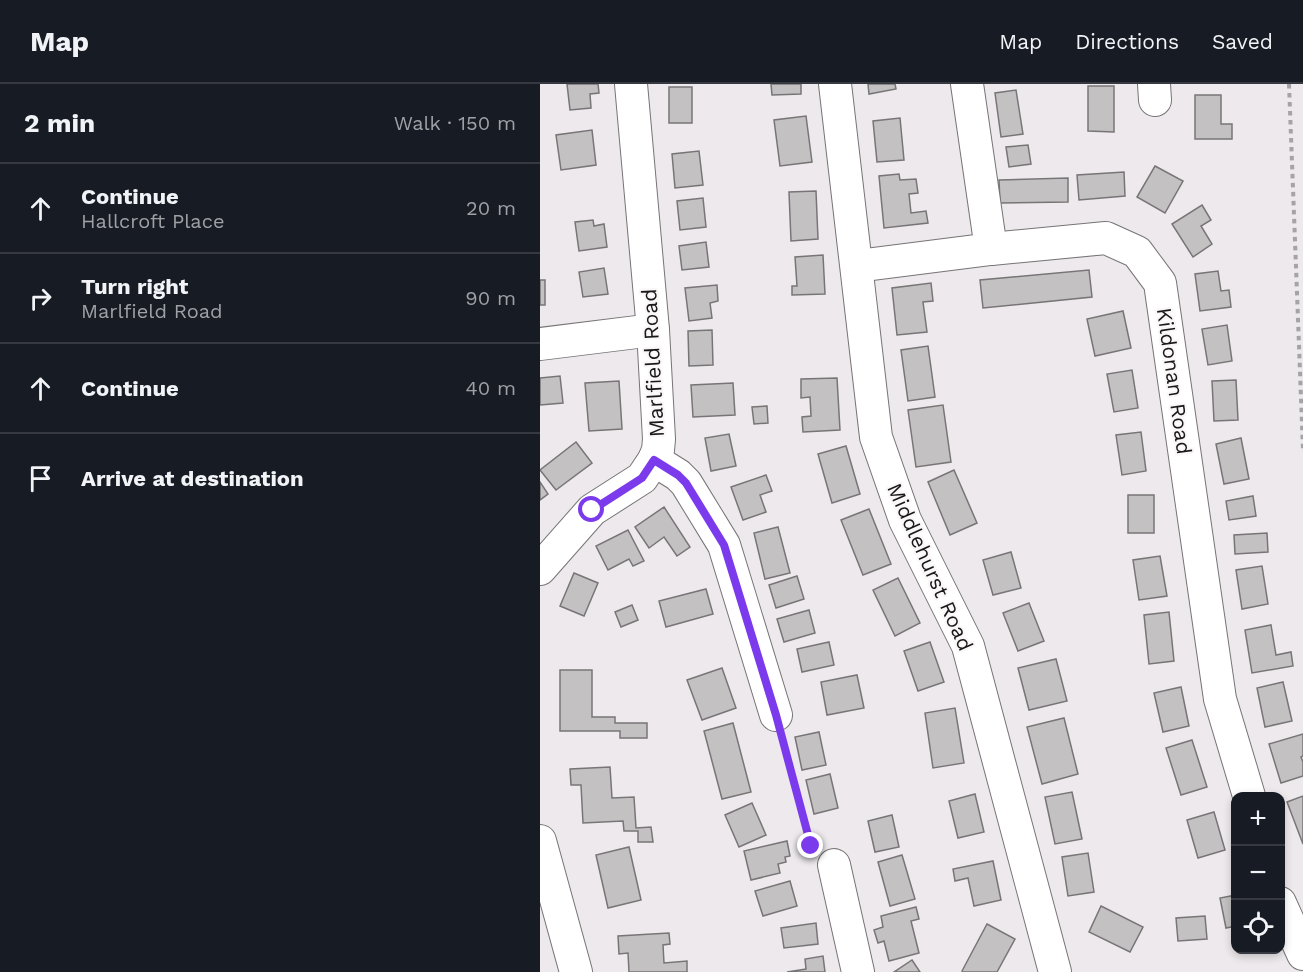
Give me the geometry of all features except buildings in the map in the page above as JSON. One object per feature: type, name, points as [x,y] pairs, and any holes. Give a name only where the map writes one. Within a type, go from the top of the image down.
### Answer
[{"type":"street","name":"Marlfield Road","points":[[631,84],[659,439],[654,460],[678,475],[686,483],[724,545],[776,715]]},
{"type":"street","name":"Middlehurst Road","points":[[835,84],[876,437],[905,520],[968,646],[1054,972]]},
{"type":"street","points":[[967,84],[991,249]]},
{"type":"street","name":"Kildonan Road","points":[[857,266],[991,249],[1106,238],[1137,252],[1160,283],[1220,699],[1248,792]]},
{"type":"street","points":[[540,344],[652,330]]},
{"type":"street","points":[[540,568],[592,510],[642,478],[654,460]]},
{"type":"street","points":[[540,841],[576,972]]},
{"type":"street","points":[[834,866],[858,972]]},
{"type":"street","points":[[1285,912],[1303,954]]},
{"type":"path","points":[[1289,84],[1303,450]]},
{"type":"path","points":[[776,715],[811,846],[834,866]]},
{"type":"route","points":[[592,510],[642,478],[654,460],[678,475],[686,483],[724,545],[776,715],[811,846]]}]
